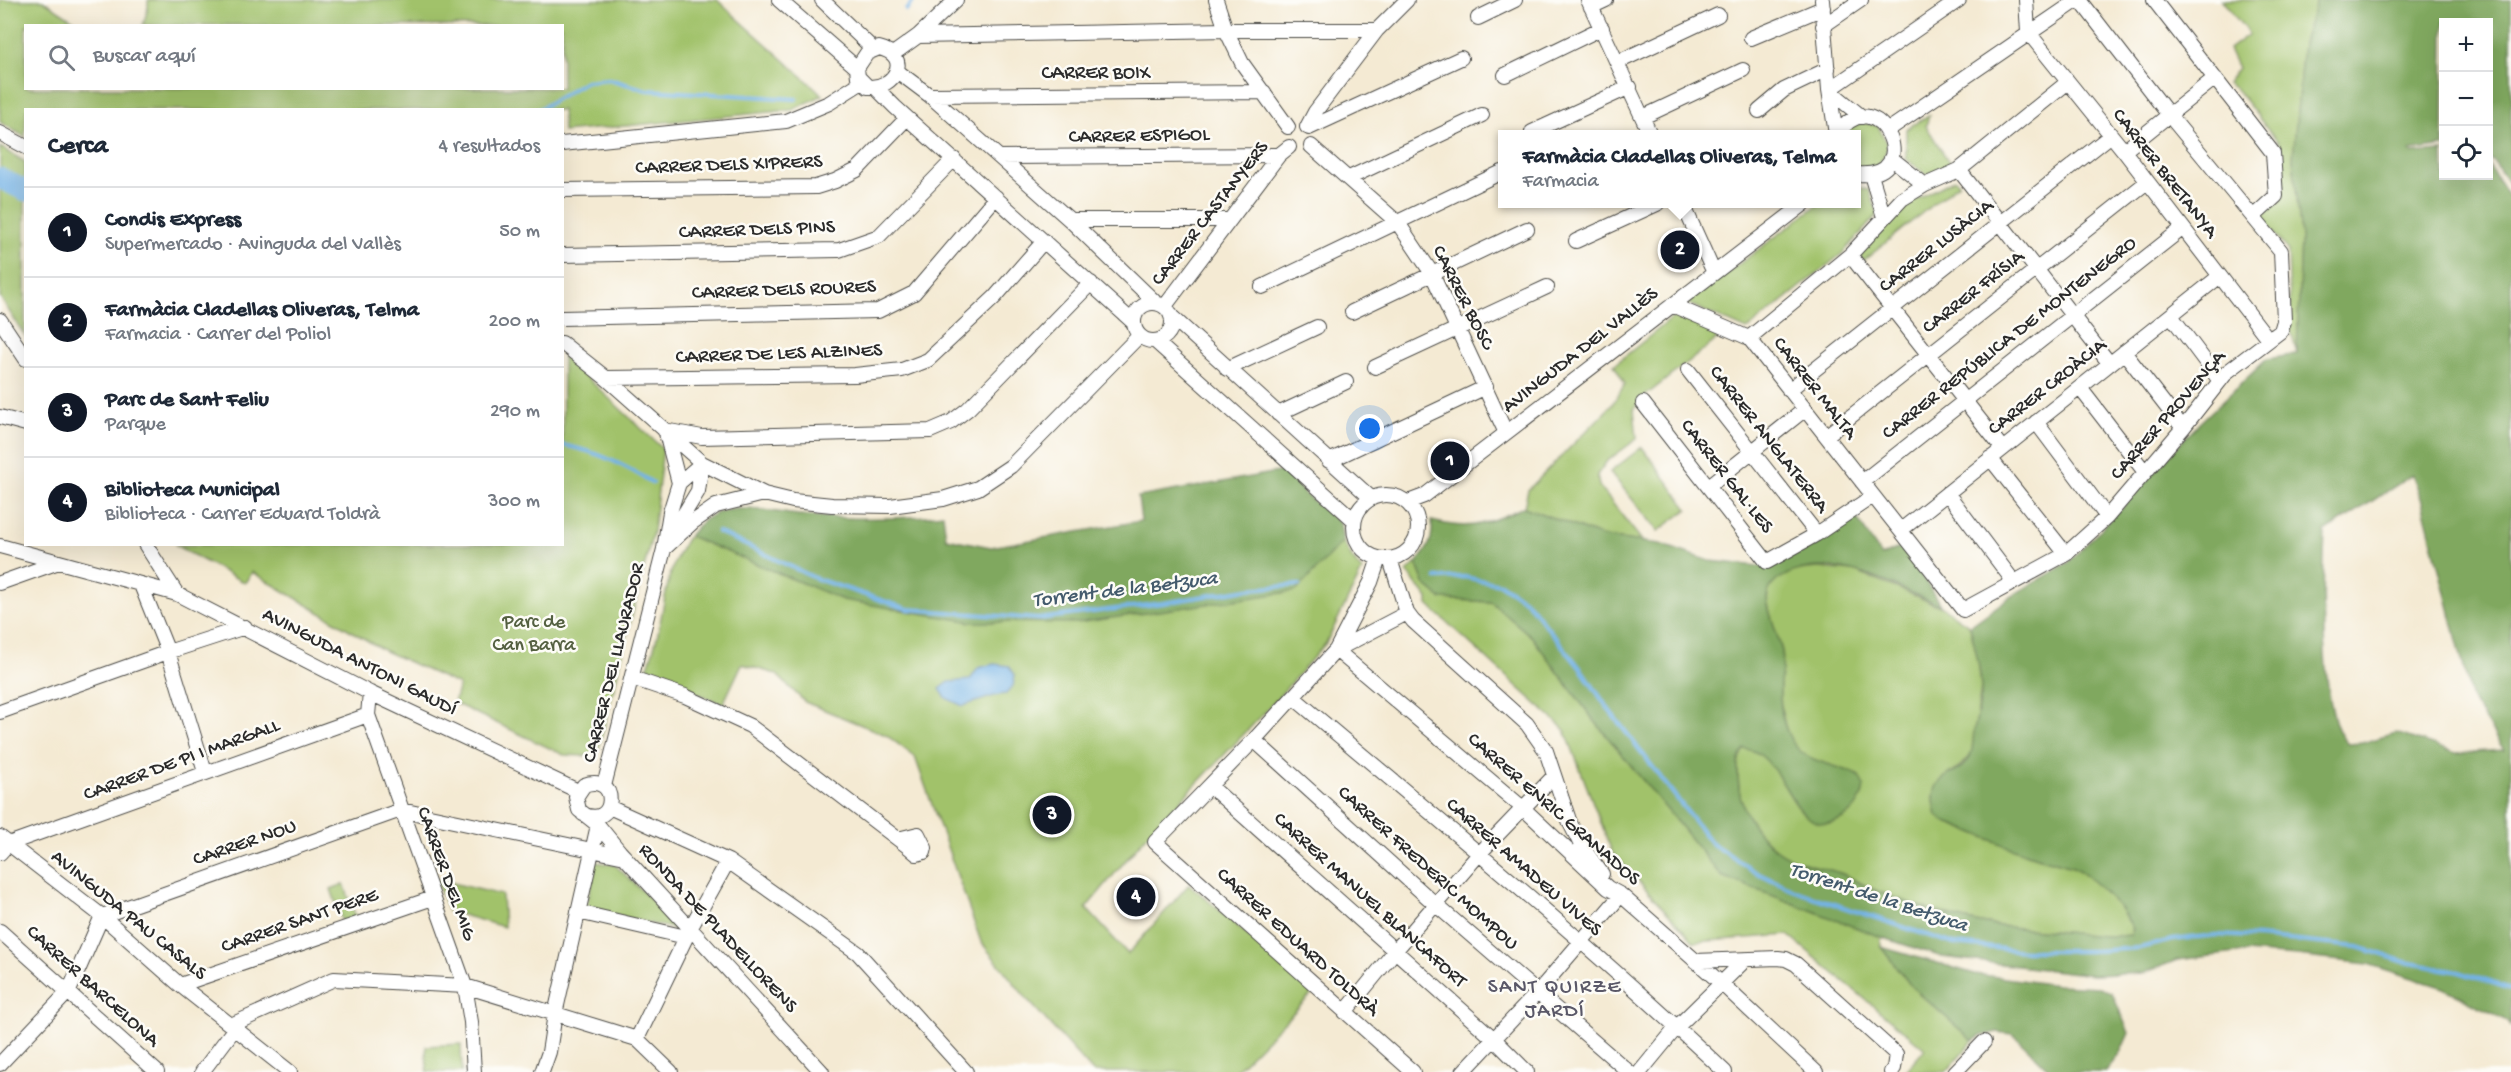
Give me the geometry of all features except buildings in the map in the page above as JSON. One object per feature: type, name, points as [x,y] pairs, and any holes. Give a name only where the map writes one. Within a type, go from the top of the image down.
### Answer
[{"type":"street","points":[[779,0],[856,68],[858,77],[954,159],[1133,322],[1139,336]]},
{"type":"street","points":[[564,144],[786,121],[869,85],[892,78],[897,71],[897,59],[893,54],[888,50],[873,49],[822,0]]},
{"type":"street","points":[[893,54],[918,36],[956,0]]},
{"type":"street","points":[[1216,0],[1226,30],[1242,63],[1288,127]]},
{"type":"street","points":[[1308,127],[1315,112],[1377,30],[1407,0]]},
{"type":"street","points":[[1478,18],[1515,0]]},
{"type":"street","points":[[1606,0],[1590,3],[1648,130]]},
{"type":"street","points":[[1823,26],[1861,0]]},
{"type":"street","points":[[1829,90],[1959,0]]},
{"type":"street","points":[[2026,0],[2028,32]]},
{"type":"street","points":[[1888,130],[2028,32],[2079,0]]},
{"type":"street","name":"CARRER PROVENÇA","points":[[1963,610],[2066,554],[2108,516],[2227,372],[2281,330],[2284,321],[2281,250],[2169,115],[2079,0]]},
{"type":"street","points":[[2154,0],[2273,153],[2276,196],[2253,217]]},
{"type":"street","points":[[1751,38],[1822,4],[1829,90],[1836,130]]},
{"type":"street","points":[[1618,62],[1718,15]]},
{"type":"street","points":[[1505,75],[1602,28]]},
{"type":"street","points":[[918,36],[1226,30],[1377,30]]},
{"type":"street","name":"CARRER BRETANYA","points":[[2028,32],[2124,151],[2269,340]]},
{"type":"street","points":[[856,68],[873,49]]},
{"type":"street","points":[[1288,127],[1296,124],[1308,127],[1461,58]]},
{"type":"street","points":[[1759,111],[1784,90],[1827,69]]},
{"type":"street","points":[[1643,117],[1743,70]]},
{"type":"street","points":[[897,71],[929,95],[1070,220],[1227,369],[1371,498]]},
{"type":"street","points":[[2124,151],[2215,78]]},
{"type":"street","points":[[1749,338],[1850,255],[1902,199],[1925,185],[1959,170],[2068,82]]},
{"type":"street","points":[[1536,130],[1630,87]]},
{"type":"street","points":[[1829,90],[1862,117],[1878,121],[1888,130],[1893,148],[1891,158],[1880,171],[1864,174],[1884,217]]},
{"type":"street","name":"CARRER BOIX","points":[[929,95],[1264,92]]},
{"type":"street","points":[[1349,178],[1482,115]]},
{"type":"street","points":[[1840,130],[1844,125],[1862,117]]},
{"type":"street","name":"CARRER DELS XIPRERS","points":[[564,190],[816,187],[835,182],[857,170],[907,118]]},
{"type":"street","points":[[1288,127],[1284,151],[1304,151],[1311,146],[1313,134],[1308,127]]},
{"type":"street","points":[[0,133],[24,146]]},
{"type":"street","name":"CARRER LUSÀCIA","points":[[1789,390],[2110,136]]},
{"type":"street","name":"CARRER BOSC","points":[[1311,146],[1398,223],[1432,275],[1506,433]]},
{"type":"street","name":"CARRER ESPIGOL","points":[[999,157],[1284,151]]},
{"type":"street","name":"CARRER CASTANYERS","points":[[1164,308],[1284,151]]},
{"type":"street","points":[[1891,158],[1925,185]]},
{"type":"street","name":"CARRER DELS PINS","points":[[564,255],[839,250],[879,236],[954,159]]},
{"type":"street","points":[[1959,170],[2110,364]]},
{"type":"street","points":[[1262,287],[1498,174]]},
{"type":"street","name":"CARRER FRÍSIA","points":[[1826,436],[2146,182]]},
{"type":"street","name":"CARRER DELS ROURES","points":[[564,318],[878,311],[914,293],[996,197]]},
{"type":"street","points":[[1576,242],[1648,208]]},
{"type":"street","points":[[1685,208],[1714,273]]},
{"type":"street","name":"AVINGUDA DEL VALLÈS","points":[[1408,502],[1424,496],[1799,208]]},
{"type":"street","points":[[1070,220],[1230,220]]},
{"type":"street","name":"CARRER REPÚBLICA DE MONTENEGRO","points":[[1863,482],[2183,228]]},
{"type":"street","points":[[1352,312],[1527,229]]},
{"type":"street","name":"CARRER DE LES ALZINES","points":[[606,378],[855,375],[902,370],[928,360],[995,297],[1044,241]]},
{"type":"street","points":[[1850,255],[2002,448]]},
{"type":"street","name":"CARRER CROÀCIA","points":[[1901,530],[2220,276]]},
{"type":"street","points":[[665,432],[702,437],[930,431],[951,422],[968,409],[1091,283]]},
{"type":"street","points":[[1375,367],[1547,287]]},
{"type":"street","name":"CARRER MALTA","points":[[1672,305],[1749,338],[1963,610]]},
{"type":"street","points":[[1133,322],[1134,314],[1141,306],[1164,308]]},
{"type":"street","points":[[1155,340],[1168,334],[1172,324],[1164,308]]},
{"type":"street","points":[[2172,316],[2220,381]]},
{"type":"street","points":[[0,320],[24,356]]},
{"type":"street","points":[[1227,369],[1317,327]]},
{"type":"street","points":[[564,346],[606,378],[702,463],[764,494],[793,501],[832,505],[890,506],[943,500],[978,488],[1011,466],[1139,336]]},
{"type":"street","points":[[1139,336],[1155,340],[1354,519]]},
{"type":"street","points":[[2124,352],[2183,428]]},
{"type":"street","name":"CARRER ANGLATERRA","points":[[1688,370],[1817,534]]},
{"type":"street","points":[[1278,414],[1346,382]]},
{"type":"street","points":[[1329,461],[1486,387]]},
{"type":"street","points":[[2080,388],[2145,472]]},
{"type":"street","name":"CARRER GAL·LES","points":[[1642,404],[1767,562],[1817,534],[1873,496]]},
{"type":"street","points":[[1709,486],[1804,410]]},
{"type":"street","points":[[0,417],[24,423]]},
{"type":"street","points":[[2036,422],[2108,516]]},
{"type":"street","points":[[665,432],[679,483],[702,463]]},
{"type":"street","points":[[1990,458],[2066,554]]},
{"type":"street","name":"CARRER DEL LLAURADOR","points":[[664,549],[698,491],[702,463]]},
{"type":"street","name":"CARRER DEL LLAURADOR","points":[[604,786],[679,483]]},
{"type":"street","points":[[1947,493],[2014,582]]},
{"type":"street","name":"CARRER DEL LLAURADOR","points":[[664,549],[693,522],[716,506],[764,494]]},
{"type":"street","points":[[1396,496],[1408,502],[1418,521],[1415,542],[1400,556],[1384,559],[1366,552],[1355,538],[1354,519],[1358,511],[1371,498],[1396,496]]},
{"type":"street","name":"AVINGUDA ANTONI GAUDÍ","points":[[0,546],[177,594],[370,693],[578,791]]},
{"type":"street","points":[[146,546],[177,594]]},
{"type":"street","points":[[1384,559],[1407,613],[1425,633],[1527,724],[1546,751],[1562,802],[1581,845],[1599,871],[1621,895],[1537,993],[1463,1072]]},
{"type":"street","points":[[1210,786],[1336,650],[1384,559]]},
{"type":"street","points":[[0,583],[59,562]]},
{"type":"street","points":[[141,585],[168,652],[205,772]]},
{"type":"street","points":[[1336,650],[1407,613]]},
{"type":"street","points":[[0,712],[245,627]]},
{"type":"street","name":"CARRER ENRIC GRANADOS","points":[[1336,650],[1524,809],[1608,888],[1621,895],[1722,984],[1816,1072]]},
{"type":"street","points":[[632,678],[685,696],[750,726],[898,839]]},
{"type":"street","name":"CARRER DEL MIG","points":[[370,693],[368,715],[465,986],[471,1022],[474,1072]]},
{"type":"street","name":"CARRER AMADEU VIVES","points":[[1293,697],[1479,854],[1677,1027],[1725,1072]]},
{"type":"street","name":"CARRER DE PI I MARGALL","points":[[3,844],[368,715]]},
{"type":"street","name":"CARRER FREDERIC MOMPOU","points":[[1254,740],[1435,904],[1629,1072]]},
{"type":"street","points":[[1345,1012],[1479,854],[1554,776]]},
{"type":"street","points":[[590,783],[604,786],[610,797],[609,807],[600,816],[589,817],[583,814],[576,803],[578,791],[590,783]]},
{"type":"street","name":"CARRER EDUARD TOLDRÀ","points":[[1210,786],[1155,842],[1413,1072]]},
{"type":"street","name":"CARRER MANUEL BLANCAFORT","points":[[1210,786],[1494,1039],[1527,1072]]},
{"type":"street","points":[[609,807],[728,861],[858,953],[966,1072]]},
{"type":"street","points":[[401,810],[625,857]]},
{"type":"street","name":"CARRER NOU","points":[[102,916],[401,810]]},
{"type":"street","name":"RONDA DE PLADELLORENS","points":[[583,814],[598,825],[689,932],[822,1072]]},
{"type":"street","points":[[542,1072],[549,1052],[555,1014],[598,825]]},
{"type":"street","name":"AVINGUDA PAU CASALS","points":[[3,844],[102,916],[180,985],[290,1072]]},
{"type":"street","points":[[637,1039],[689,932],[728,861]]},
{"type":"street","name":"CARRER SANT PERE","points":[[180,985],[433,897]]},
{"type":"street","points":[[578,912],[689,932]]},
{"type":"street","points":[[5,1072],[0,1065],[69,991],[102,916]]},
{"type":"street","name":"CARRER BARCELONA","points":[[0,931],[157,1072]]},
{"type":"street","points":[[1695,961],[1778,958],[1796,964],[1896,1054],[1894,1068],[1891,1072]]},
{"type":"street","points":[[1640,1072],[1677,1027],[1745,960]]},
{"type":"street","points":[[202,1072],[233,1027],[334,979],[465,986],[637,1039],[671,1072]]},
{"type":"street","points":[[1955,1072],[1984,1042]]},
{"type":"green space","points":[[0,0],[43,0],[79,24],[24,24],[24,90],[564,90],[564,24],[143,24],[148,0],[717,0],[823,95],[792,110],[564,132],[564,108],[24,108],[24,136],[0,122]]},
{"type":"green space","points":[[2222,0],[2317,0],[2303,43],[2293,159],[2301,237],[2297,354],[2291,332],[2288,251],[2260,216],[2283,198],[2279,143],[2237,90],[2227,83],[2238,68],[2229,49],[2249,34]]},
{"type":"green space","points":[[2317,0],[2511,0],[2511,187],[2493,161],[2493,18],[2439,18],[2439,147],[2410,151],[2412,153],[2439,151],[2439,180],[2493,180],[2493,172],[2511,201],[2511,1026],[2507,1021],[2444,988],[2368,964],[2245,952],[2177,960],[2144,973],[2093,975],[1942,957],[1881,937],[1721,876],[1593,719],[1532,637],[1491,602],[1442,599],[1425,585],[1416,563],[1429,544],[1432,521],[1470,526],[1524,507],[1603,537],[1660,544],[1710,561],[1769,567],[1855,516],[1882,556],[1904,545],[1940,605],[1883,581],[1843,569],[1823,567],[1803,569],[1784,576],[1773,584],[1767,600],[1782,653],[1781,705],[1789,735],[1794,744],[1809,757],[1859,776],[1864,786],[1858,804],[1844,817],[1827,824],[1813,820],[1801,810],[1770,765],[1758,754],[1744,749],[1738,763],[1739,789],[1744,807],[1753,824],[1765,840],[1787,856],[1840,873],[1877,891],[1945,914],[2009,927],[2104,936],[2131,935],[2133,928],[2120,908],[2087,875],[2073,867],[2027,854],[1944,821],[1937,816],[1934,800],[1935,789],[1946,776],[1967,762],[1972,751],[1981,686],[1970,626],[2010,597],[2068,563],[2136,493],[2192,430],[2267,359],[2297,354],[2301,237],[2293,159],[2303,43]],"holes":[[[2412,475],[2421,498],[2472,700],[2504,750],[2456,753],[2396,733],[2362,743],[2348,744],[2338,729],[2331,706],[2324,644],[2325,532]]]},
{"type":"green space","points":[[1929,115],[1926,126],[1951,165],[1927,175],[1906,159],[1906,129]]},
{"type":"green space","points":[[1863,122],[1878,126],[1888,146],[1878,165],[1861,169],[1861,130],[1845,130]]},
{"type":"green space","points":[[0,147],[24,161],[24,334],[0,297]]},
{"type":"green space","points":[[1955,179],[1959,183],[1863,261],[1859,253],[1906,205]]},
{"type":"green space","points":[[1861,188],[1869,190],[1878,214],[1844,252],[1747,330],[1687,303],[1814,208],[1861,208]]},
{"type":"green space","points":[[1676,315],[1725,333],[1640,400],[1634,409],[1637,439],[1607,461],[1597,475],[1599,486],[1643,542],[1603,537],[1524,507],[1528,490],[1611,406],[1625,384],[1614,365]]},
{"type":"green space","name":"Parc de Can Barra","points":[[564,356],[663,449],[653,532],[598,752],[584,756],[564,755],[454,703],[459,685],[385,651],[252,572],[245,583],[177,546],[564,546]]},
{"type":"green space","points":[[1642,447],[1688,509],[1658,531],[1610,472]]},
{"type":"green space","points":[[1283,471],[1306,495],[1340,523],[1343,541],[1296,591],[1077,623],[972,622],[843,600],[689,536],[709,517],[727,510],[738,509],[853,518],[943,514],[946,538],[991,547],[1141,521],[1138,497]]},
{"type":"green space","points":[[689,536],[843,600],[1296,591],[1343,541],[1362,571],[1326,643],[1268,709],[1141,842],[1086,908],[1128,954],[1189,884],[1314,992],[1234,1072],[1093,1072],[1027,999],[981,942],[915,757],[886,735],[805,702],[776,674],[742,664],[723,704],[646,673],[672,569]]},
{"type":"green space","points":[[1416,563],[1425,585],[1442,599],[1491,602],[1532,637],[1593,719],[1721,875],[1881,937],[1881,947],[1912,987],[1973,1041],[1946,1072],[1905,1072],[1925,1049],[1788,935],[1694,942],[1612,852],[1565,730],[1428,605],[1428,599],[1407,572]]},
{"type":"green space","points":[[1818,568],[1853,571],[1942,607],[1970,626],[1978,659],[1981,687],[1972,753],[1938,785],[1935,791],[1935,805],[1944,821],[2027,854],[2073,867],[2087,875],[2120,908],[2133,928],[2131,935],[2097,936],[2022,929],[1955,917],[1886,895],[1840,873],[1794,859],[1780,852],[1765,840],[1748,816],[1741,798],[1738,763],[1743,749],[1758,753],[1769,763],[1796,805],[1807,816],[1819,822],[1836,821],[1845,817],[1856,806],[1863,792],[1859,776],[1816,761],[1800,752],[1790,739],[1782,715],[1780,683],[1783,655],[1769,611],[1769,589],[1784,575]]},
{"type":"green space","points":[[596,862],[615,865],[684,931],[586,909]]},
{"type":"green space","points":[[436,879],[502,895],[504,927],[448,911]]},
{"type":"green space","points":[[344,884],[357,920],[343,924],[331,889]]},
{"type":"green space","points":[[1881,947],[1975,974],[2057,985],[2100,987],[2112,993],[2129,1033],[2121,1051],[2106,1072],[2052,1072],[2013,1034],[1997,1032],[1981,1036],[1973,1041],[1912,987]]},
{"type":"green space","points":[[461,1044],[462,1072],[427,1072],[426,1046]]},
{"type":"water","points":[[994,664],[1009,666],[1015,675],[1013,686],[1006,694],[963,706],[946,698],[940,689],[949,682],[970,680],[978,668]]},
{"type":"waterway","points":[[906,10],[914,0]]},
{"type":"waterway","points":[[541,108],[586,81],[609,79],[647,90],[796,99]]},
{"type":"waterway","points":[[0,178],[24,190]]},
{"type":"waterway","name":"Torrent de la Betzuca","points":[[564,445],[610,460],[653,483]]},
{"type":"waterway","name":"Torrent de la Betzuca","points":[[718,532],[817,579],[908,609],[1038,619],[1163,603],[1248,589],[1300,585]]},
{"type":"waterway","name":"Torrent de la Betzuca","points":[[1436,578],[1464,577],[1500,584],[1526,601],[1581,669],[1609,710],[1711,843],[1757,873],[1801,893],[1954,944],[2025,951],[2094,951],[2139,948],[2173,940],[2216,935],[2258,937],[2358,947],[2405,962],[2459,972],[2511,989]]},
{"type":"place","name":"Farmàcia Cladellas Oliveras, Telma","points":[[1680,250]]},
{"type":"place","name":"Condis Express","points":[[1450,461]]},
{"type":"place","name":"Parc de Sant Feliu","points":[[1052,815]]},
{"type":"place","name":"Biblioteca Municipal","points":[[1136,897]]},
{"type":"district","name":"SANT QUIRZE JARDÍ","points":[[1555,1000]]}]
